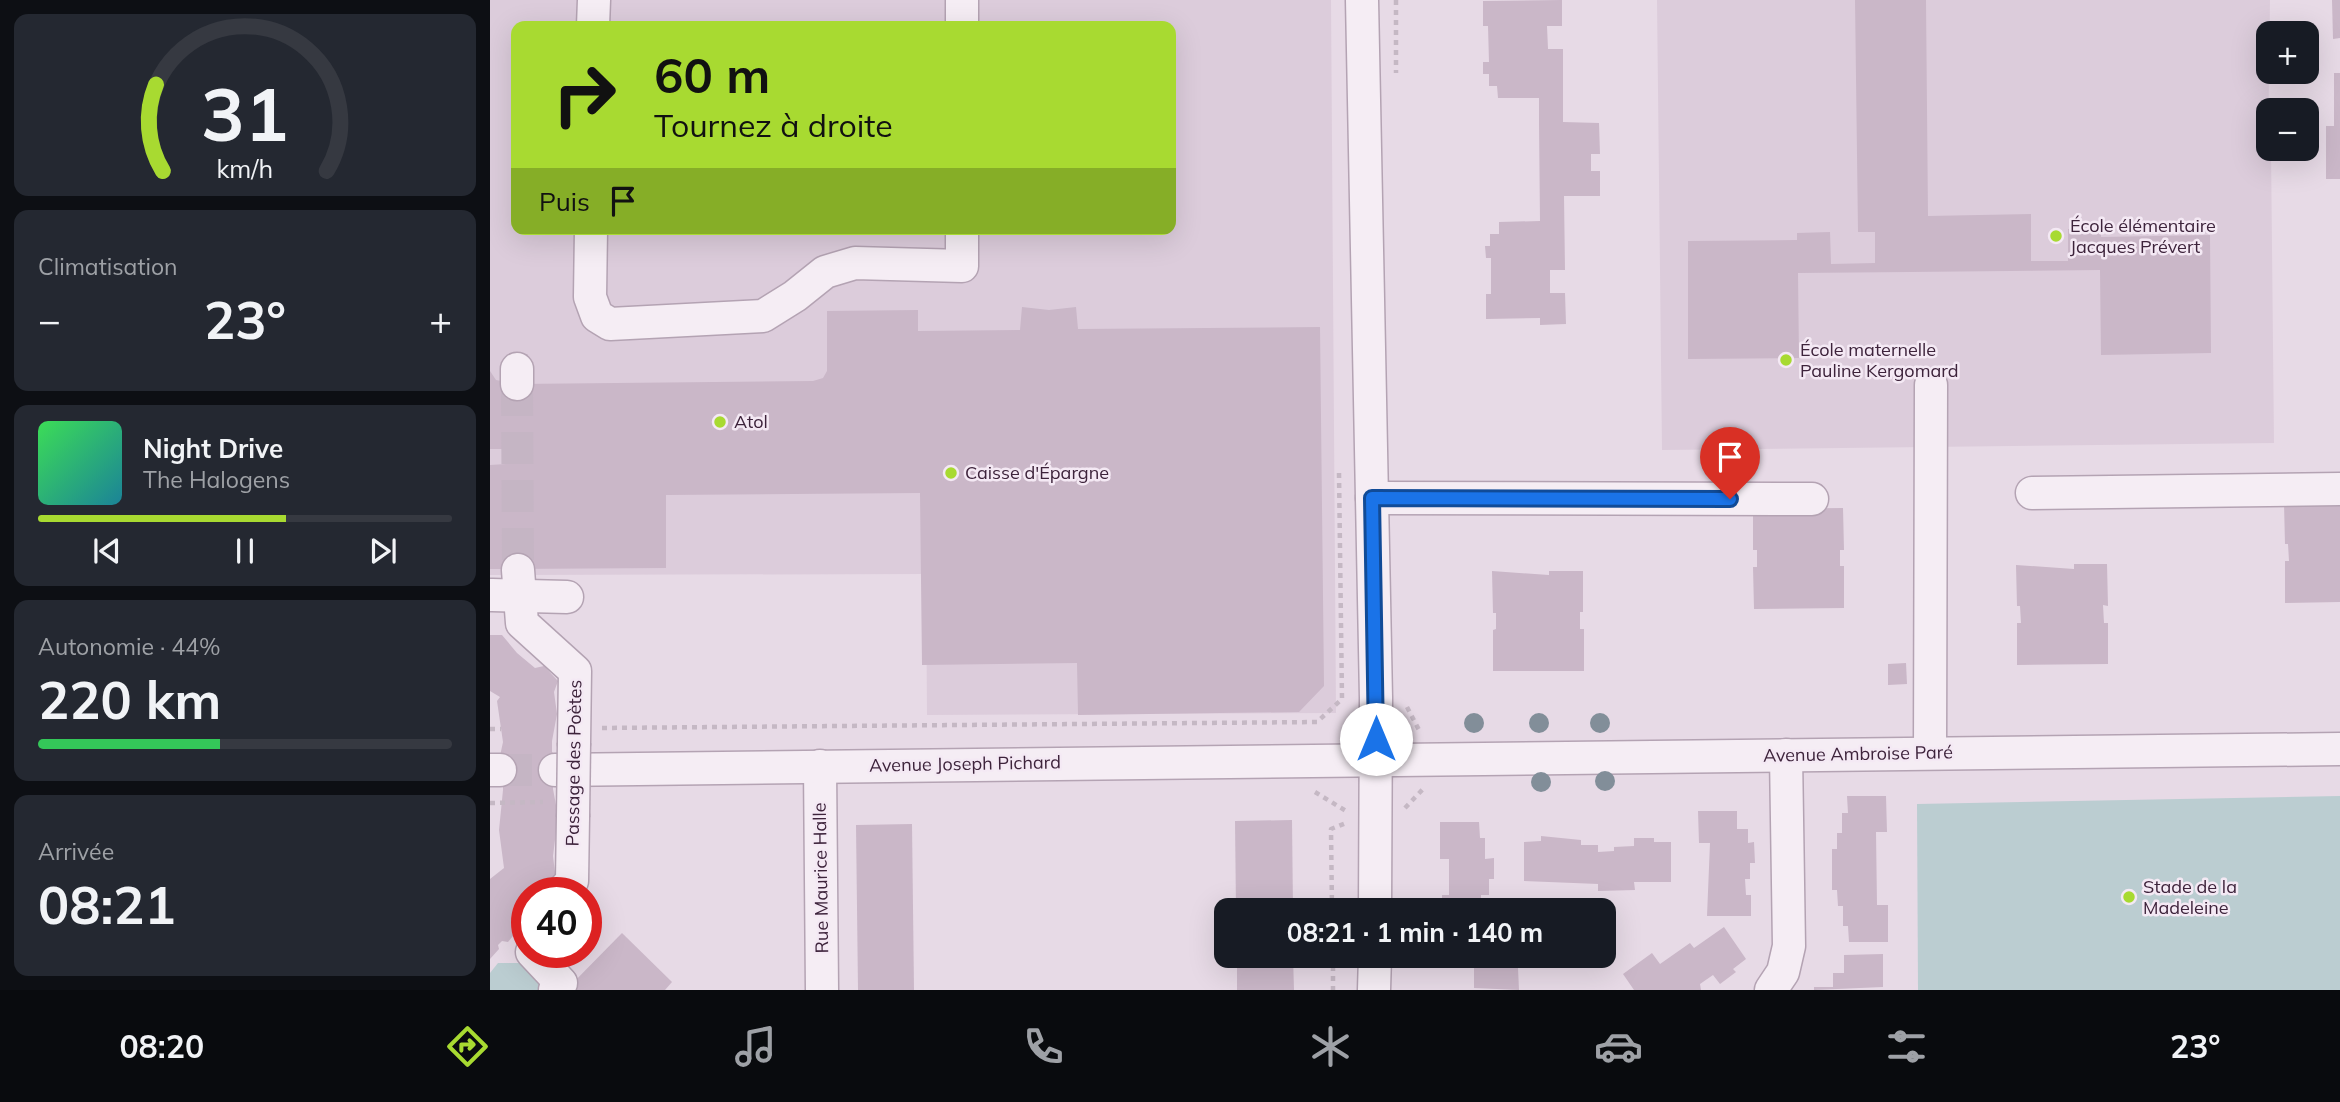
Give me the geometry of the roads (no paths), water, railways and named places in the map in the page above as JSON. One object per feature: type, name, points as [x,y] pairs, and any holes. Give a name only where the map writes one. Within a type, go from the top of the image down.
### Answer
[{"type":"street","points":[[593,21],[594,0]]},
{"type":"street","points":[[962,0],[962,21]]},
{"type":"street","points":[[1362,0],[1376,760],[1375,898]]},
{"type":"street","points":[[591,235],[590,297],[597,316],[610,324],[763,316],[795,296],[825,272],[855,263],[962,266],[962,235]]},
{"type":"street","points":[[1930,753],[1931,385]]},
{"type":"street","points":[[2032,493],[2340,489]]},
{"type":"street","points":[[1372,498],[1812,499]]},
{"type":"street","name":"Passage des Poètes","points":[[567,597],[511,587],[522,623],[575,671],[572,877]]},
{"type":"street","name":"Avenue Ambroise Paré","points":[[1376,760],[2340,749]]},
{"type":"street","points":[[1771,990],[1783,972],[1789,946],[1786,755]]},
{"type":"street","name":"Avenue Joseph Pichard","points":[[555,770],[1376,760]]},
{"type":"street","name":"Rue Maurice Halle","points":[[820,766],[822,990]]},
{"type":"street","points":[[544,968],[558,987]]},
{"type":"street","points":[[1374,990],[1375,968]]},
{"type":"tunnel","points":[[517,384],[518,570]]},
{"type":"tunnel","points":[[500,770],[555,770]]},
{"type":"place","name":"École élémentaire Jacques Prévert","points":[[2056,236]]},
{"type":"place","name":"École maternelle Pauline Kergomard","points":[[1786,360]]},
{"type":"place","name":"Atol","points":[[720,422]]},
{"type":"place","name":"Caisse d'Épargne","points":[[951,473]]},
{"type":"place","name":"Stade de la Madeleine","points":[[2129,897]]}]
